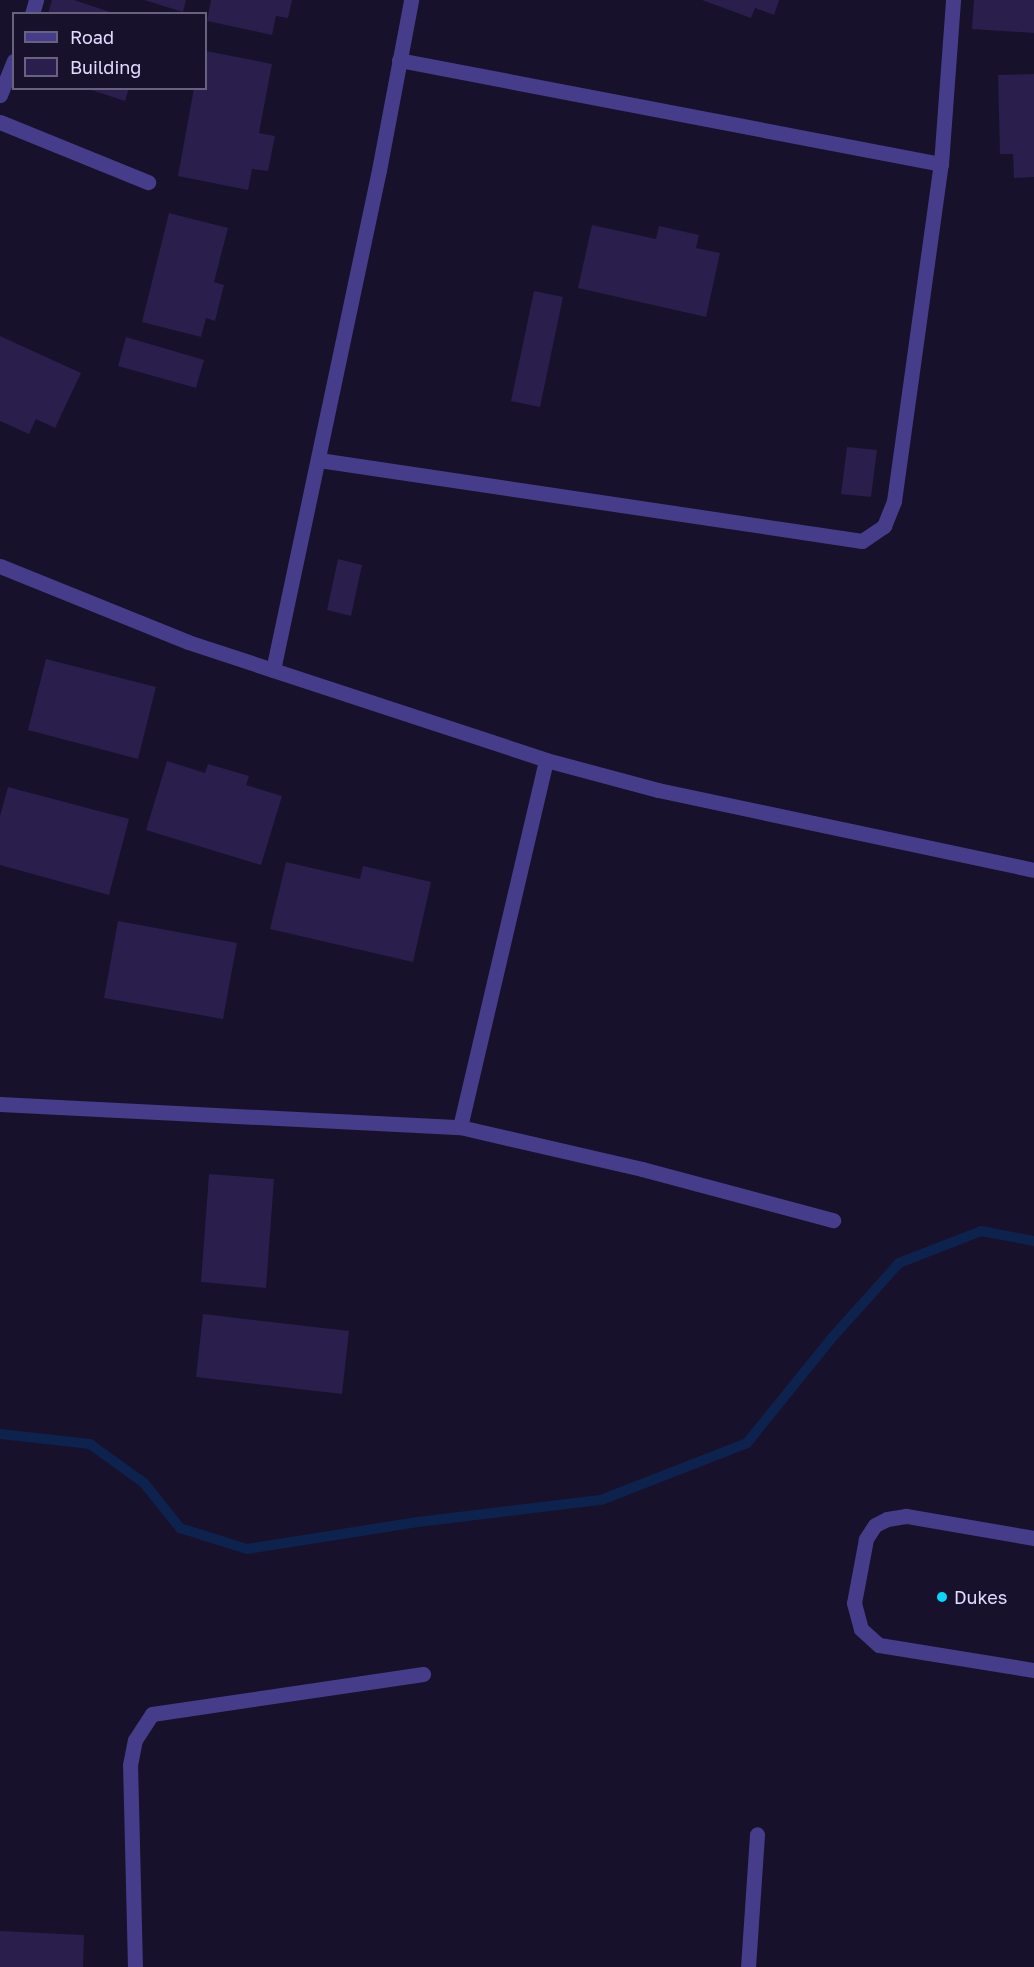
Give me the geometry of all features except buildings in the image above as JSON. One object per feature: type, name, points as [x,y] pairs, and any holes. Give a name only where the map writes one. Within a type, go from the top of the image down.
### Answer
[{"type":"street","points":[[273,670],[319,460],[411,0]]},
{"type":"street","points":[[319,460],[862,541],[884,526],[894,501],[941,164],[953,0]]},
{"type":"street","points":[[399,60],[941,164]]},
{"type":"street","points":[[0,95],[12,66]]},
{"type":"street","points":[[0,122],[148,182]]},
{"type":"street","points":[[0,566],[135,622],[546,760],[658,790],[1034,870]]},
{"type":"street","points":[[460,1127],[546,760]]},
{"type":"street","points":[[0,1104],[460,1127],[642,1169],[833,1220]]},
{"type":"street","points":[[1034,1538],[906,1516],[887,1519],[875,1525],[866,1539],[854,1603],[861,1629],[879,1645],[1034,1670]]},
{"type":"street","points":[[135,1967],[130,1765],[135,1740],[152,1714],[423,1674]]},
{"type":"street","points":[[748,1967],[757,1834]]},
{"type":"waterway","points":[[0,1434],[90,1444],[144,1483],[180,1528],[247,1549],[418,1522],[601,1500],[747,1443],[830,1340],[899,1263],[981,1231],[1034,1241]]},
{"type":"place","name":"Dukes","points":[[942,1597]]}]
